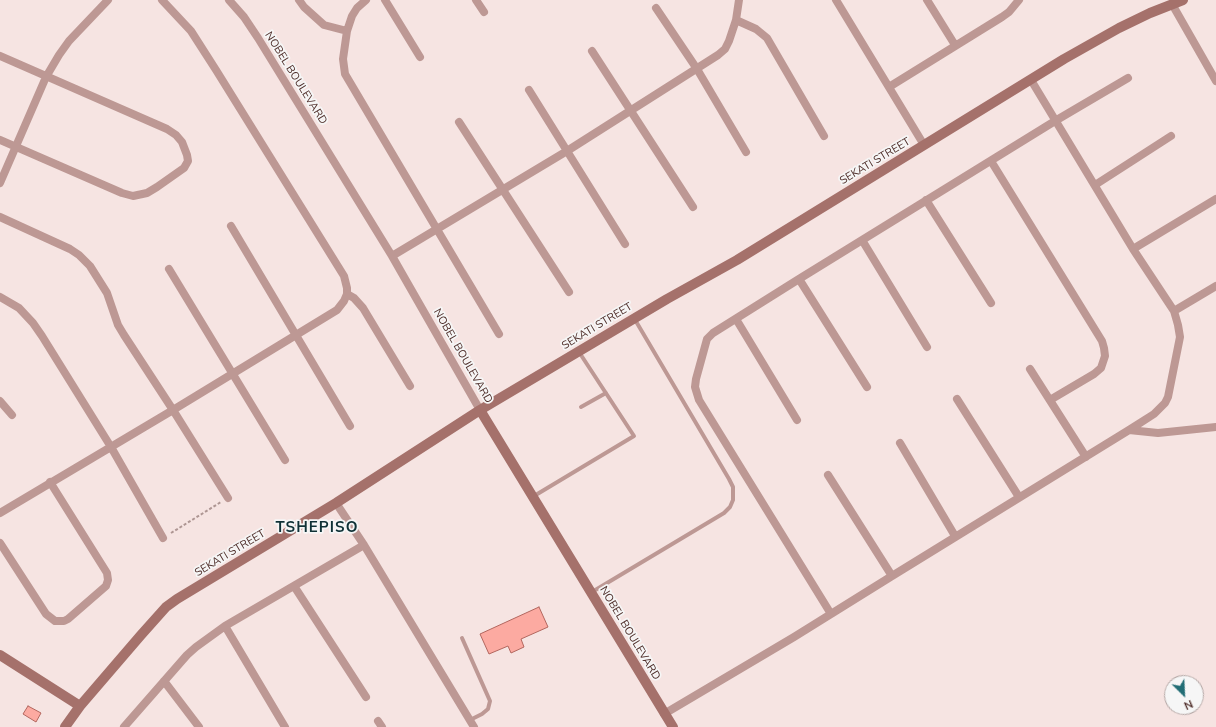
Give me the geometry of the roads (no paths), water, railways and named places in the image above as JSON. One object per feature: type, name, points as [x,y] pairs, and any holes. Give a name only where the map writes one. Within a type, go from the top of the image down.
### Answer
[{"type":"street","points":[[0,184],[46,77],[69,41],[108,0]]},
{"type":"street","points":[[0,513],[337,310],[347,294],[344,276],[191,30],[162,0]]},
{"type":"street","name":"NOBEL BOULEVARD","points":[[229,0],[244,17],[258,38],[392,256],[480,410],[534,496],[673,727]]},
{"type":"street","points":[[299,0],[304,7],[324,25],[347,31]]},
{"type":"street","points":[[366,0],[357,8],[352,16],[347,31],[343,59],[345,74],[499,334]]},
{"type":"street","points":[[386,0],[420,57]]},
{"type":"street","points":[[476,0],[484,12]]},
{"type":"street","points":[[392,256],[567,151],[718,55],[725,49],[729,41],[736,20],[739,0]]},
{"type":"street","points":[[836,0],[924,145]]},
{"type":"street","points":[[927,0],[955,46]]},
{"type":"street","points":[[889,87],[1002,17],[1009,12],[1019,0]]},
{"type":"street","name":"SEKATI STREET","points":[[65,727],[80,706],[166,607],[177,599],[336,503],[480,410],[634,318],[737,260],[1031,80],[1119,28],[1183,0]]},
{"type":"street","points":[[1172,4],[1216,80]]},
{"type":"street","points":[[656,8],[697,69],[746,152]]},
{"type":"street","points":[[736,20],[756,29],[773,45],[824,136]]},
{"type":"street","points":[[592,51],[693,207]]},
{"type":"street","points":[[0,56],[167,129],[176,135],[182,142],[188,155],[187,164],[184,168],[147,193],[133,196],[122,193],[0,140]]},
{"type":"street","points":[[831,614],[699,400],[695,387],[696,379],[707,339],[713,333],[798,279],[1055,121],[1128,78]]},
{"type":"street","points":[[664,714],[794,637],[955,536],[1129,430],[1160,410],[1168,397],[1180,337],[1174,311],[1133,249],[1031,80]]},
{"type":"street","points":[[529,90],[625,244]]},
{"type":"street","points":[[459,122],[502,191],[569,292]]},
{"type":"street","points":[[1095,185],[1171,136]]},
{"type":"street","points":[[991,161],[1102,341],[1104,348],[1105,356],[1101,368],[1094,374],[1050,400]]},
{"type":"street","points":[[1133,249],[1216,199]]},
{"type":"street","points":[[926,200],[991,303]]},
{"type":"street","points":[[0,217],[70,249],[79,255],[90,266],[107,293],[115,317],[124,335],[228,498]]},
{"type":"street","points":[[231,226],[350,426]]},
{"type":"street","points":[[862,240],[927,347]]},
{"type":"street","points":[[169,269],[233,372],[285,460]]},
{"type":"street","points":[[798,279],[867,387]]},
{"type":"street","points":[[1174,311],[1216,286]]},
{"type":"street","points":[[347,294],[354,298],[363,308],[410,386]]},
{"type":"street","points":[[0,297],[19,308],[33,323],[111,447],[163,538]]},
{"type":"street","points":[[736,319],[797,420]]},
{"type":"street","points":[[1030,369],[1086,457]]},
{"type":"street","points":[[957,399],[1019,497]]},
{"type":"street","points":[[0,401],[12,416]]},
{"type":"street","points":[[1129,430],[1158,433],[1216,426]]},
{"type":"street","points":[[900,442],[955,536]]},
{"type":"street","points":[[828,475],[892,576]]},
{"type":"street","points":[[0,543],[46,614],[55,621],[68,619],[106,586],[108,580],[107,573],[50,482]]},
{"type":"street","points":[[336,503],[364,545],[472,723]]},
{"type":"street","points":[[124,727],[187,654],[225,626],[364,545]]},
{"type":"street","points":[[294,586],[366,697]]},
{"type":"street","points":[[225,626],[285,727]]},
{"type":"street","points":[[0,655],[80,706]]},
{"type":"street","points":[[164,681],[199,727]]},
{"type":"lane","points":[[591,592],[724,513],[730,507],[733,500],[733,487],[729,479],[634,318]]},
{"type":"lane","points":[[534,496],[634,436],[579,351]]},
{"type":"lane","points":[[581,407],[606,393]]},
{"type":"lane","points":[[462,638],[490,701],[488,709],[472,723]]},
{"type":"district","name":"TSHEPISO","points":[[317,527]]}]
